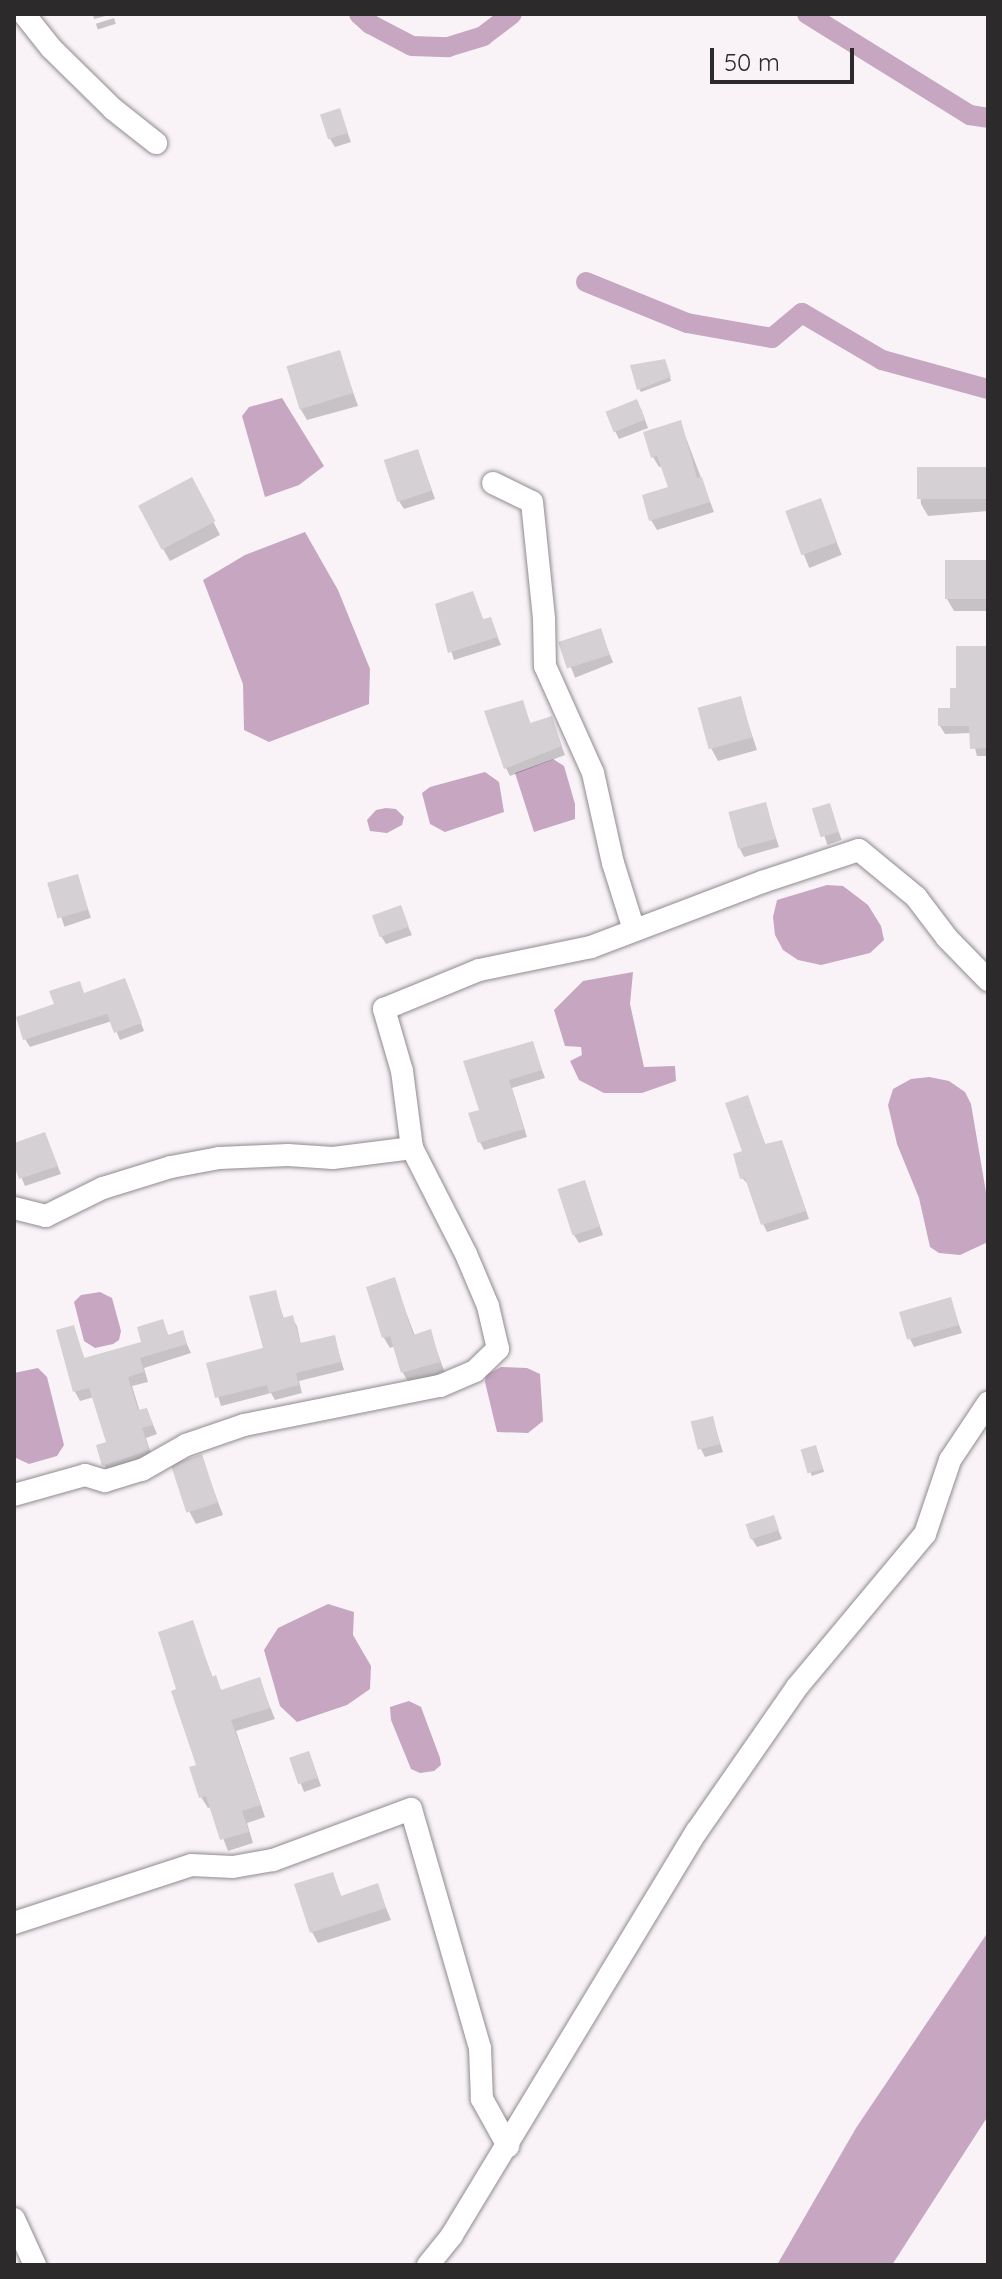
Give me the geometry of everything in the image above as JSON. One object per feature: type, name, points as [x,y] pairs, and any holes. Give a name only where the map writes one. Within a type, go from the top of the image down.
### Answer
[{"type":"street","points":[[24,14],[51,48],[113,109],[156,143]]},
{"type":"street","points":[[493,483],[532,502],[544,619],[545,666],[593,773],[613,863],[634,930]]},
{"type":"street","points":[[14,1495],[85,1475],[105,1481],[142,1470],[186,1445],[244,1425],[440,1386],[475,1371],[498,1349],[488,1306],[466,1254],[412,1148],[402,1071],[384,1009],[479,970],[591,947],[859,850],[916,897],[947,938],[988,980]]},
{"type":"street","points":[[14,1208],[46,1216],[103,1188],[171,1167],[219,1158],[288,1155],[333,1158],[412,1148]]},
{"type":"street","points":[[428,2265],[452,2235],[508,2146],[697,1831],[797,1687],[925,1534],[950,1460],[988,1403]]},
{"type":"street","points":[[14,1923],[191,1865],[233,1867],[273,1860],[411,1809],[480,2048],[482,2099],[508,2146]]},
{"type":"street","points":[[14,2219],[35,2265]]},
{"type":"shaded area","points":[[282,398],[324,466],[299,485],[265,497],[242,416],[249,407]]},
{"type":"shaded area","points":[[305,532],[338,590],[370,669],[369,704],[269,742],[244,730],[243,684],[203,580],[245,555]]},
{"type":"shaded area","points":[[553,759],[564,766],[575,804],[575,819],[534,832],[515,773]]},
{"type":"shaded area","points":[[485,772],[499,782],[504,812],[445,832],[430,824],[422,793],[430,787]]},
{"type":"shaded area","points":[[396,809],[404,817],[402,825],[387,833],[370,831],[367,820],[376,810]]},
{"type":"shaded area","points":[[827,885],[843,886],[868,905],[881,926],[884,940],[870,953],[821,965],[798,960],[783,950],[775,935],[773,917],[777,900]]},
{"type":"shaded area","points":[[633,972],[630,1004],[644,1067],[675,1066],[676,1081],[642,1093],[604,1093],[579,1080],[570,1061],[582,1055],[581,1047],[565,1046],[554,1010],[583,981]]},
{"type":"shaded area","points":[[929,1077],[949,1081],[965,1092],[971,1104],[988,1204],[988,1242],[960,1255],[939,1253],[930,1247],[919,1198],[897,1144],[888,1105],[893,1089],[911,1079]]},
{"type":"shaded area","points":[[100,1292],[112,1298],[121,1331],[119,1340],[113,1344],[95,1348],[84,1341],[74,1302],[81,1295]]},
{"type":"shaded area","points":[[501,1367],[527,1368],[540,1374],[543,1421],[528,1433],[497,1432],[485,1382],[486,1375]]},
{"type":"shaded area","points":[[38,1368],[47,1377],[64,1445],[57,1456],[29,1464],[14,1457],[14,1373]]},
{"type":"shaded area","points":[[328,1604],[354,1612],[353,1635],[371,1666],[370,1689],[347,1705],[297,1722],[280,1706],[264,1650],[278,1628]]},
{"type":"shaded area","points":[[409,1701],[421,1707],[440,1758],[441,1765],[434,1771],[420,1773],[411,1769],[391,1720],[390,1707]]},
{"type":"shaded area","points":[[988,1932],[988,2116],[892,2265],[777,2265],[856,2128]]},
{"type":"building","points":[[340,108],[348,133],[328,139],[320,114]]},
{"type":"building","points":[[340,350],[353,393],[300,409],[286,366]]},
{"type":"building","points":[[665,359],[671,377],[637,390],[630,365]]},
{"type":"building","points":[[637,399],[645,419],[614,432],[605,412]]},
{"type":"building","points":[[681,420],[697,478],[702,477],[710,502],[649,521],[642,495],[668,487],[657,456],[651,458],[643,432]]},
{"type":"building","points":[[418,449],[432,491],[397,502],[384,460]]},
{"type":"building","points":[[917,467],[988,467],[988,499],[917,499]]},
{"type":"building","points":[[192,477],[215,521],[162,550],[138,506]]},
{"type":"building","points":[[821,498],[837,542],[801,555],[785,511]]},
{"type":"building","points":[[945,560],[988,560],[988,599],[945,599]]},
{"type":"building","points":[[473,591],[483,619],[491,617],[498,637],[448,653],[435,604]]},
{"type":"building","points":[[601,628],[610,655],[567,669],[558,642]]},
{"type":"building","points":[[956,646],[988,646],[988,748],[970,749],[969,726],[938,726],[938,708],[950,708],[950,688],[956,688]]},
{"type":"building","points":[[741,696],[752,738],[709,749],[698,708]]},
{"type":"building","points":[[523,700],[530,723],[552,716],[562,746],[504,769],[484,711]]},
{"type":"building","points":[[766,802],[776,839],[738,849],[728,812]]},
{"type":"building","points":[[830,803],[839,832],[821,837],[812,809]]},
{"type":"building","points":[[78,874],[88,910],[57,918],[47,883]]},
{"type":"building","points":[[401,905],[409,927],[380,937],[372,916]]},
{"type":"building","points":[[125,978],[142,1023],[114,1033],[107,1014],[23,1040],[16,1017],[54,1004],[49,991],[80,981],[84,993]]},
{"type":"building","points":[[533,1041],[542,1070],[509,1080],[524,1129],[478,1143],[468,1113],[479,1110],[463,1061]]},
{"type":"building","points":[[748,1095],[765,1144],[782,1140],[806,1211],[761,1225],[745,1178],[740,1179],[733,1154],[742,1151],[725,1103]]},
{"type":"building","points":[[45,1132],[58,1166],[19,1179],[14,1165],[14,1143]]},
{"type":"building","points":[[585,1180],[600,1227],[573,1236],[557,1189]]},
{"type":"building","points":[[395,1277],[413,1335],[431,1329],[440,1362],[401,1373],[390,1336],[382,1338],[366,1287]]},
{"type":"building","points":[[276,1290],[283,1318],[293,1315],[300,1343],[335,1335],[341,1362],[296,1373],[299,1385],[269,1393],[267,1385],[215,1398],[206,1363],[263,1348],[249,1296]]},
{"type":"building","points":[[951,1297],[959,1325],[907,1340],[899,1312]]},
{"type":"building","points":[[163,1319],[168,1335],[183,1330],[187,1344],[140,1358],[144,1372],[128,1377],[138,1410],[147,1408],[153,1425],[142,1428],[149,1450],[102,1466],[96,1445],[106,1442],[89,1388],[73,1392],[56,1330],[74,1325],[84,1358],[141,1342],[137,1327]]},
{"type":"building","points":[[713,1416],[720,1444],[698,1450],[691,1422]]},
{"type":"building","points":[[816,1445],[823,1469],[808,1473],[801,1449]]},
{"type":"building","points":[[202,1454],[218,1503],[186,1513],[171,1464]]},
{"type":"building","points":[[774,1515],[779,1530],[750,1539],[745,1524]]},
{"type":"building","points":[[193,1620],[212,1677],[216,1675],[221,1690],[260,1677],[270,1708],[231,1720],[261,1805],[242,1811],[249,1832],[220,1840],[206,1796],[199,1798],[189,1767],[196,1765],[171,1691],[176,1689],[158,1632]]},
{"type":"building","points":[[309,1751],[318,1777],[298,1784],[289,1758]]},
{"type":"building","points":[[333,1872],[341,1896],[378,1883],[386,1908],[310,1933],[294,1884]]},
{"type":"waterway","points":[[359,14],[370,24],[412,46],[448,47],[483,36],[512,14]]},
{"type":"waterway","points":[[807,14],[970,115],[988,118]]},
{"type":"waterway","points":[[586,282],[687,323],[772,338],[802,313],[882,360],[988,389]]}]
